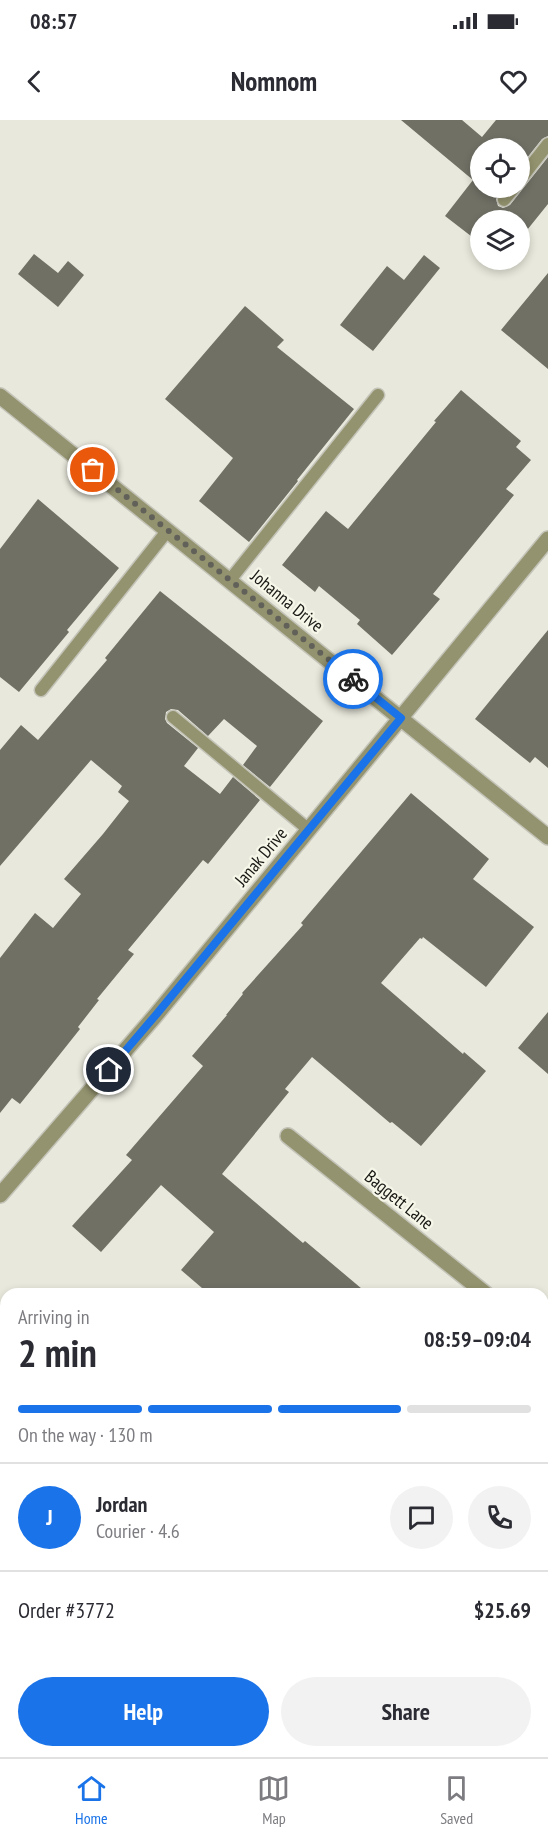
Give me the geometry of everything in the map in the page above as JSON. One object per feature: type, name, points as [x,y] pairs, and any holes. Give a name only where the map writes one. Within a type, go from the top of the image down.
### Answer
[{"type":"street","name":"Johanna Drive","points":[[0,396],[548,837]]},
{"type":"street","name":"Janak Drive","points":[[0,1195],[155,1016],[548,539]]},
{"type":"street","name":"Baggett Lane","points":[[288,1136],[478,1288]]},
{"type":"lane","points":[[530,167],[548,144]]},
{"type":"lane","points":[[230,580],[378,395]]},
{"type":"lane","points":[[41,690],[168,530]]},
{"type":"lane","points":[[173,717],[309,830]]},
{"type":"building","points":[[401,120],[462,120],[482,137],[496,120],[548,120],[548,136],[542,139],[530,154],[530,138],[470,138],[470,178]]},
{"type":"building","points":[[548,157],[548,204],[530,226],[530,210],[470,210],[470,235],[445,216],[470,184],[470,198],[497,198],[498,206],[503,208],[510,205],[516,198],[530,198],[530,180]]},
{"type":"building","points":[[34,254],[58,273],[68,261],[84,275],[58,307],[18,274]]},
{"type":"building","points":[[424,255],[440,268],[373,351],[340,325],[387,266],[404,280]]},
{"type":"building","points":[[548,273],[548,369],[501,330]]},
{"type":"building","points":[[245,306],[284,340],[277,347],[354,409],[249,542],[199,501],[233,458],[165,399]]},
{"type":"building","points":[[461,390],[521,441],[516,447],[531,460],[506,489],[514,495],[433,594],[440,599],[392,655],[357,624],[360,620],[319,586],[315,592],[282,565],[326,511],[348,529]]},
{"type":"building","points":[[38,499],[119,568],[19,692],[0,677],[0,549]]},
{"type":"building","points":[[160,591],[323,721],[270,787],[243,765],[257,746],[224,719],[208,736],[178,710],[171,709],[166,712],[167,723],[198,748],[184,766],[220,794],[233,777],[260,800],[208,864],[203,860],[128,950],[134,954],[97,999],[99,1000],[78,1027],[80,1029],[20,1104],[12,1098],[0,1113],[0,958],[35,913],[53,928],[81,894],[64,879],[129,801],[118,792],[122,786],[91,760],[0,866],[0,750],[21,725],[38,740],[107,660],[105,658]]},
{"type":"building","points":[[548,630],[548,768],[535,757],[530,763],[475,719]]},
{"type":"building","points":[[411,793],[489,859],[473,879],[534,927],[486,987],[423,937],[381,983],[486,1071],[421,1146],[312,1057],[285,1089],[289,1092],[222,1174],[303,1243],[305,1241],[361,1288],[202,1288],[181,1270],[214,1232],[161,1185],[101,1252],[72,1226],[132,1160],[126,1155],[203,1066],[192,1056],[227,1015],[242,993],[303,925],[301,923]]},
{"type":"building","points":[[548,1012],[548,1074],[518,1048]]},
{"type":"way so far","points":[[93,470],[353,679]]},
{"type":"route","points":[[109,1070],[401,718],[353,679]]}]
